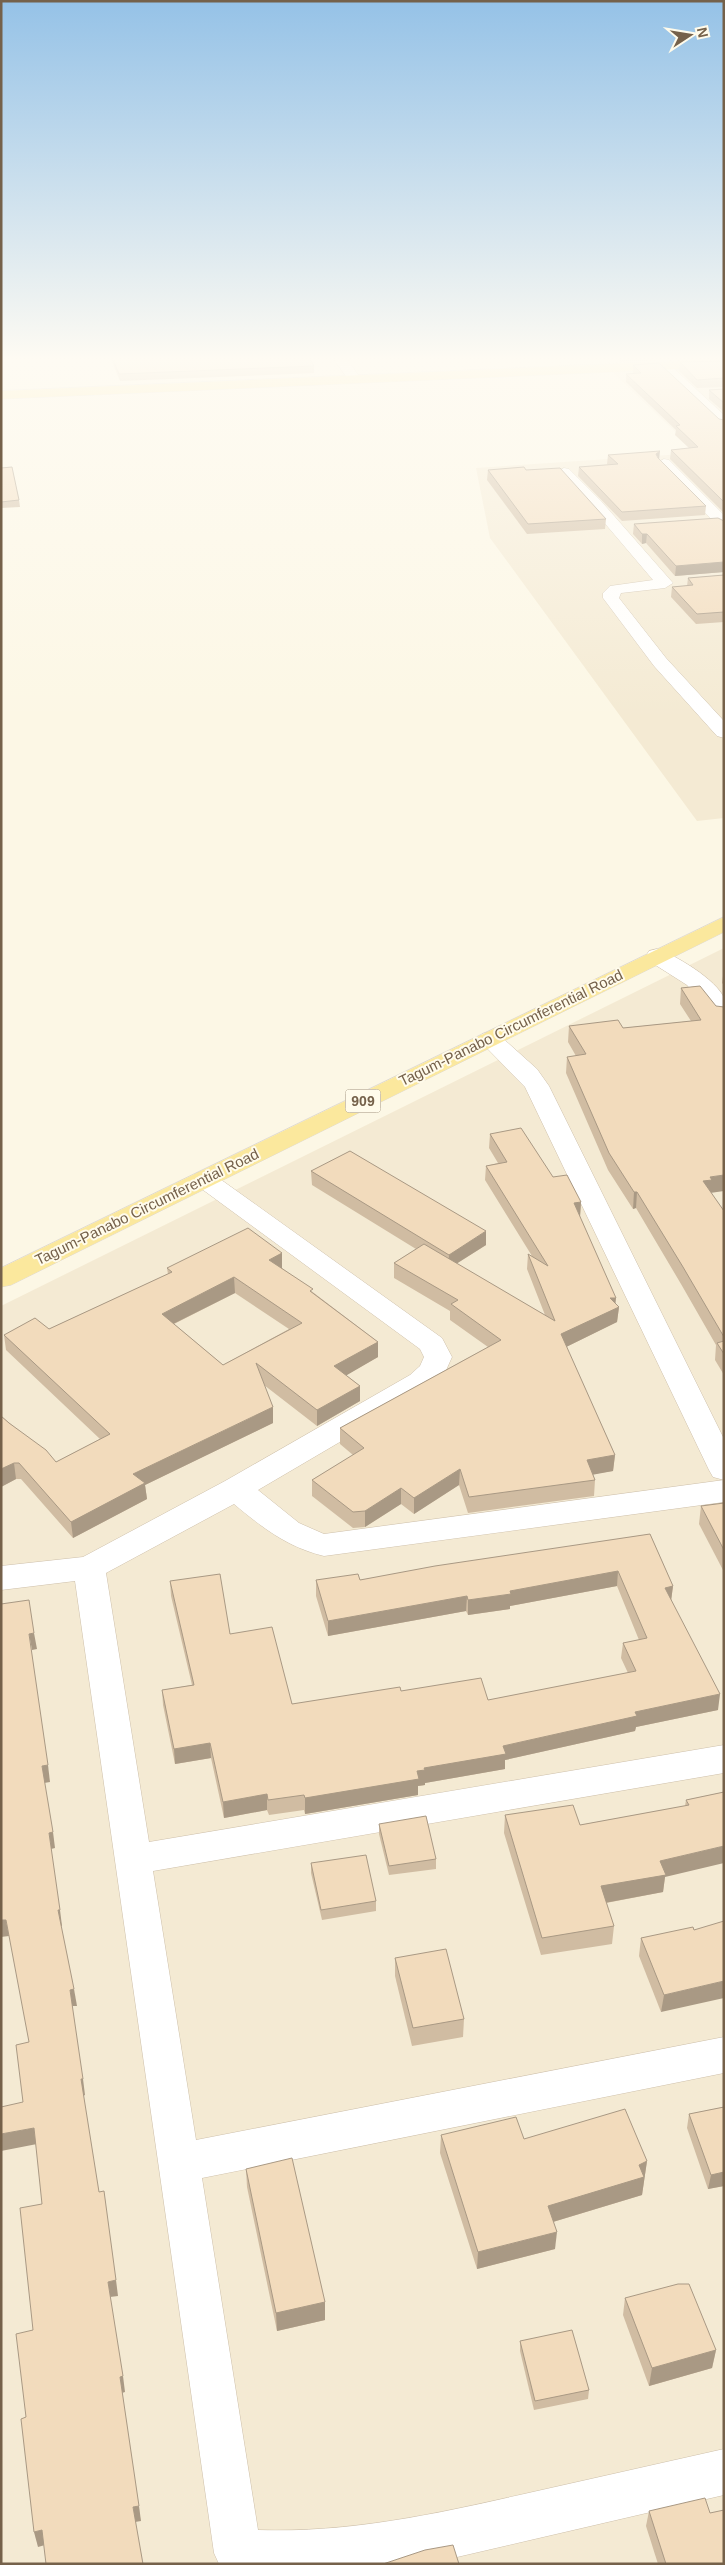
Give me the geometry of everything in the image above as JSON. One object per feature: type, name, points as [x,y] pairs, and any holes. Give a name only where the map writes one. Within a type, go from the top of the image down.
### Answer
[{"type":"main road","name":"Tagum-Panabo Circumferential Road","points":[[1,1278],[490,1040],[724,923]]},
{"type":"street","points":[[570,479],[618,528],[665,583]]},
{"type":"street","points":[[680,479],[723,522]]},
{"type":"street","points":[[703,523],[723,522]]},
{"type":"street","points":[[618,528],[637,527]]},
{"type":"street","points":[[684,581],[616,589],[611,593],[611,598],[660,662],[724,732]]},
{"type":"street","points":[[657,956],[697,981],[708,992],[724,1016]]},
{"type":"street","points":[[490,1040],[528,1074],[537,1086],[724,1470]]},
{"type":"street","points":[[1,1578],[89,1568],[236,1489],[420,1382],[433,1370],[438,1357],[432,1344],[204,1179]]},
{"type":"street","points":[[236,1489],[295,1535],[308,1542],[324,1544],[724,1491]]},
{"type":"street","points":[[89,1568],[238,2552],[303,2554],[349,2552],[418,2542],[724,2472]]},
{"type":"street","points":[[132,1860],[724,1759]]},
{"type":"street","points":[[178,2163],[724,2055]]},
{"type":"shaded area","points":[[478,479],[724,479],[724,818],[697,821],[490,538]]},
{"type":"shaded area","points":[[724,948],[724,2564],[1,2564],[1,1306]]},
{"type":"building","points":[[1,479],[14,479],[19,500],[1,502]]},
{"type":"building","points":[[494,479],[570,479],[606,519],[528,524]]},
{"type":"building","points":[[590,479],[679,479],[706,506],[622,512]]},
{"type":"building","points":[[700,479],[724,479],[724,502]]},
{"type":"building","points":[[718,518],[724,521],[724,562],[676,566],[647,534],[642,534],[634,524]]},
{"type":"building","points":[[724,575],[724,612],[697,614],[672,587],[693,585],[688,578]]},
{"type":"building","points":[[700,986],[716,1006],[724,1007],[724,1175],[710,1177],[712,1180],[703,1181],[724,1211],[724,1337],[637,1192],[634,1192],[609,1153],[567,1057],[586,1054],[569,1026],[618,1020],[623,1028],[701,1020],[681,988]]},
{"type":"building","points":[[521,1128],[553,1177],[567,1175],[581,1202],[574,1203],[616,1298],[610,1298],[619,1307],[561,1334],[615,1455],[587,1460],[595,1480],[469,1497],[460,1469],[414,1498],[401,1488],[365,1511],[353,1512],[312,1480],[364,1448],[340,1428],[501,1340],[451,1304],[458,1300],[394,1263],[424,1244],[555,1321],[528,1254],[548,1266],[486,1166],[507,1162],[490,1134]]},
{"type":"building","points":[[350,1151],[486,1231],[449,1255],[311,1171]]},
{"type":"building","points":[[248,1228],[282,1253],[269,1260],[313,1289],[310,1291],[378,1342],[334,1366],[360,1386],[317,1410],[256,1363],[273,1407],[133,1474],[145,1483],[71,1522],[19,1463],[14,1463],[1,1469],[1,1416],[46,1450],[56,1462],[110,1434],[4,1335],[35,1318],[49,1329],[172,1272],[167,1268]],"holes":[[[234,1277],[302,1323],[223,1365],[162,1314]]]},
{"type":"building","points":[[724,1341],[724,1354],[717,1343]]},
{"type":"building","points":[[724,1503],[724,1550],[701,1506]]},
{"type":"building","points":[[650,1534],[673,1586],[665,1588],[720,1694],[635,1712],[637,1716],[503,1746],[506,1754],[424,1768],[425,1770],[417,1771],[419,1779],[305,1798],[304,1795],[268,1800],[267,1794],[223,1802],[210,1743],[174,1749],[162,1690],[194,1685],[170,1581],[220,1574],[230,1634],[272,1627],[292,1704],[400,1687],[401,1691],[481,1678],[488,1700],[636,1671],[623,1643],[647,1638],[618,1571],[510,1591],[511,1594],[468,1600],[467,1596],[328,1621],[316,1580],[358,1574],[360,1580],[435,1566]]},
{"type":"building","points":[[29,1600],[34,1633],[29,1634],[48,1765],[42,1766],[53,1832],[49,1833],[60,1910],[58,1910],[74,1989],[70,1990],[83,2079],[81,2079],[99,2192],[104,2191],[116,2280],[108,2282],[123,2376],[120,2377],[139,2506],[133,2507],[143,2564],[46,2564],[42,2530],[34,2532],[21,2419],[26,2417],[16,2334],[33,2330],[20,2208],[42,2204],[34,2128],[1,2134],[1,2107],[23,2102],[16,2045],[29,2042],[6,1920],[1,1920],[1,1604]]},
{"type":"building","points":[[724,1792],[724,1846],[660,1861],[666,1875],[601,1886],[614,1926],[542,1938],[505,1815],[573,1805],[580,1825],[689,1805],[686,1800]]},
{"type":"building","points":[[426,1816],[436,1859],[389,1866],[379,1824]]},
{"type":"building","points":[[366,1855],[376,1901],[321,1910],[311,1863]]},
{"type":"building","points":[[724,1921],[724,1981],[664,1995],[641,1938],[693,1927],[694,1930]]},
{"type":"building","points":[[446,1949],[464,2019],[413,2028],[395,1958]]},
{"type":"building","points":[[724,2107],[724,2172],[711,2175],[689,2114]]},
{"type":"building","points":[[625,2109],[647,2161],[639,2165],[644,2177],[548,2206],[557,2232],[478,2252],[441,2135],[516,2117],[524,2139]]},
{"type":"building","points":[[292,2158],[325,2302],[276,2313],[246,2169]]},
{"type":"building","points":[[678,2284],[689,2284],[716,2350],[652,2368],[625,2298]]},
{"type":"building","points":[[572,2330],[589,2390],[535,2401],[520,2341]]},
{"type":"building","points":[[705,2498],[710,2513],[724,2510],[724,2564],[666,2564],[649,2511]]},
{"type":"building","points":[[453,2545],[459,2564],[383,2564],[425,2550]]}]
